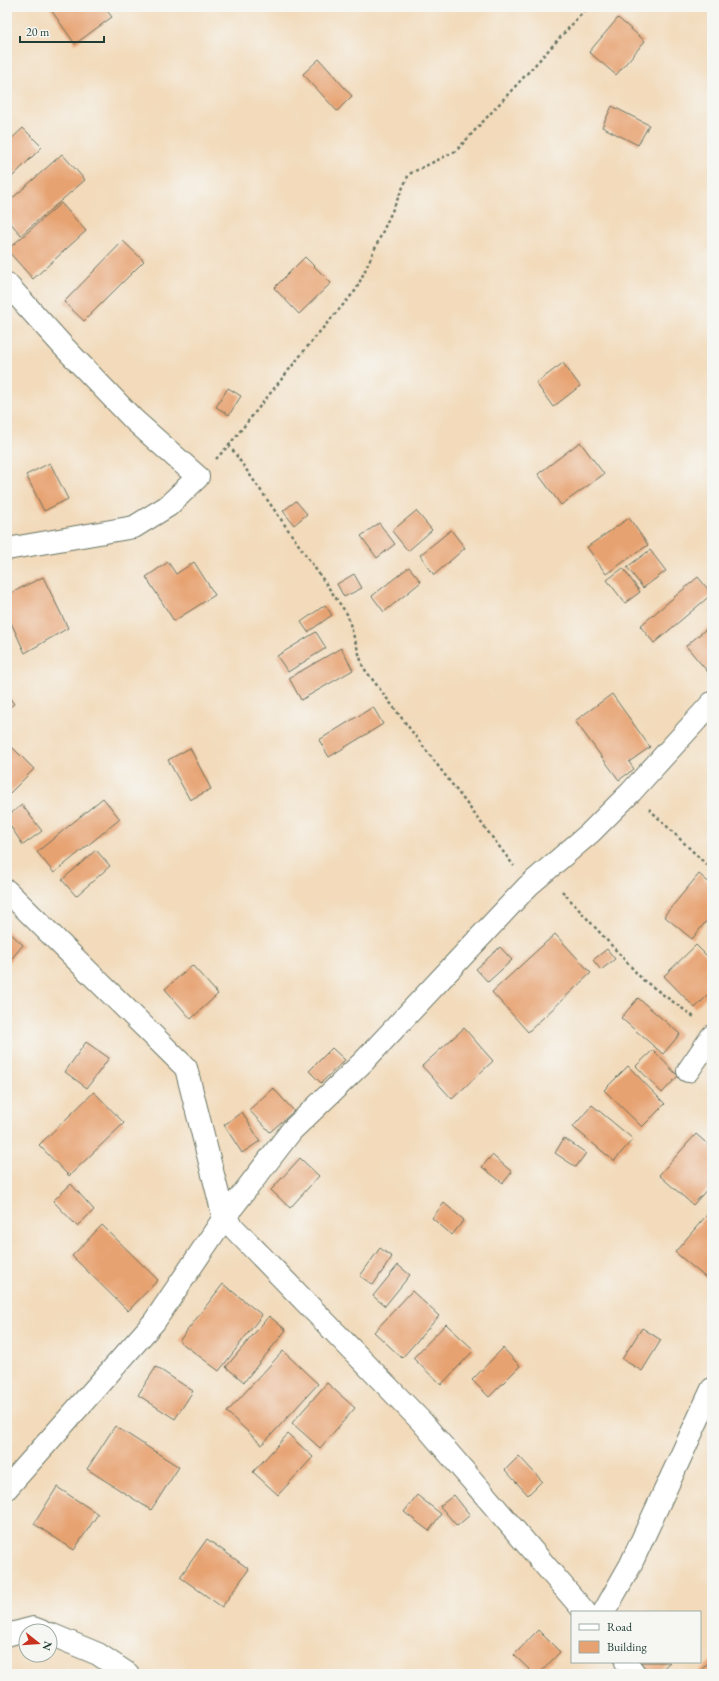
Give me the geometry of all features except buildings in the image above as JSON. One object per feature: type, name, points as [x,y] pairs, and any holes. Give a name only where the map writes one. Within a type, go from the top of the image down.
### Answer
[{"type":"street","points":[[7,284],[63,346],[134,420],[198,476],[168,506],[134,527],[7,549]]},
{"type":"street","points":[[7,1488],[154,1322],[224,1218],[292,1130],[363,1062],[536,879],[590,833],[631,792],[712,703]]},
{"type":"street","points":[[7,891],[186,1068],[224,1218],[422,1422],[584,1611]]},
{"type":"street","points":[[688,1071],[706,1029]]},
{"type":"street","points":[[605,1611],[630,1566],[712,1389]]},
{"type":"street","points":[[7,1635],[18,1632]]},
{"type":"street","points":[[58,1637],[98,1654],[128,1674]]},
{"type":"street","points":[[627,1663],[636,1674]]},
{"type":"path","points":[[198,476],[229,445],[316,336],[356,290],[409,174],[456,152],[588,7]]},
{"type":"path","points":[[229,445],[347,614],[363,667],[536,879],[643,980],[706,1029]]},
{"type":"path","points":[[631,792],[712,870]]}]
